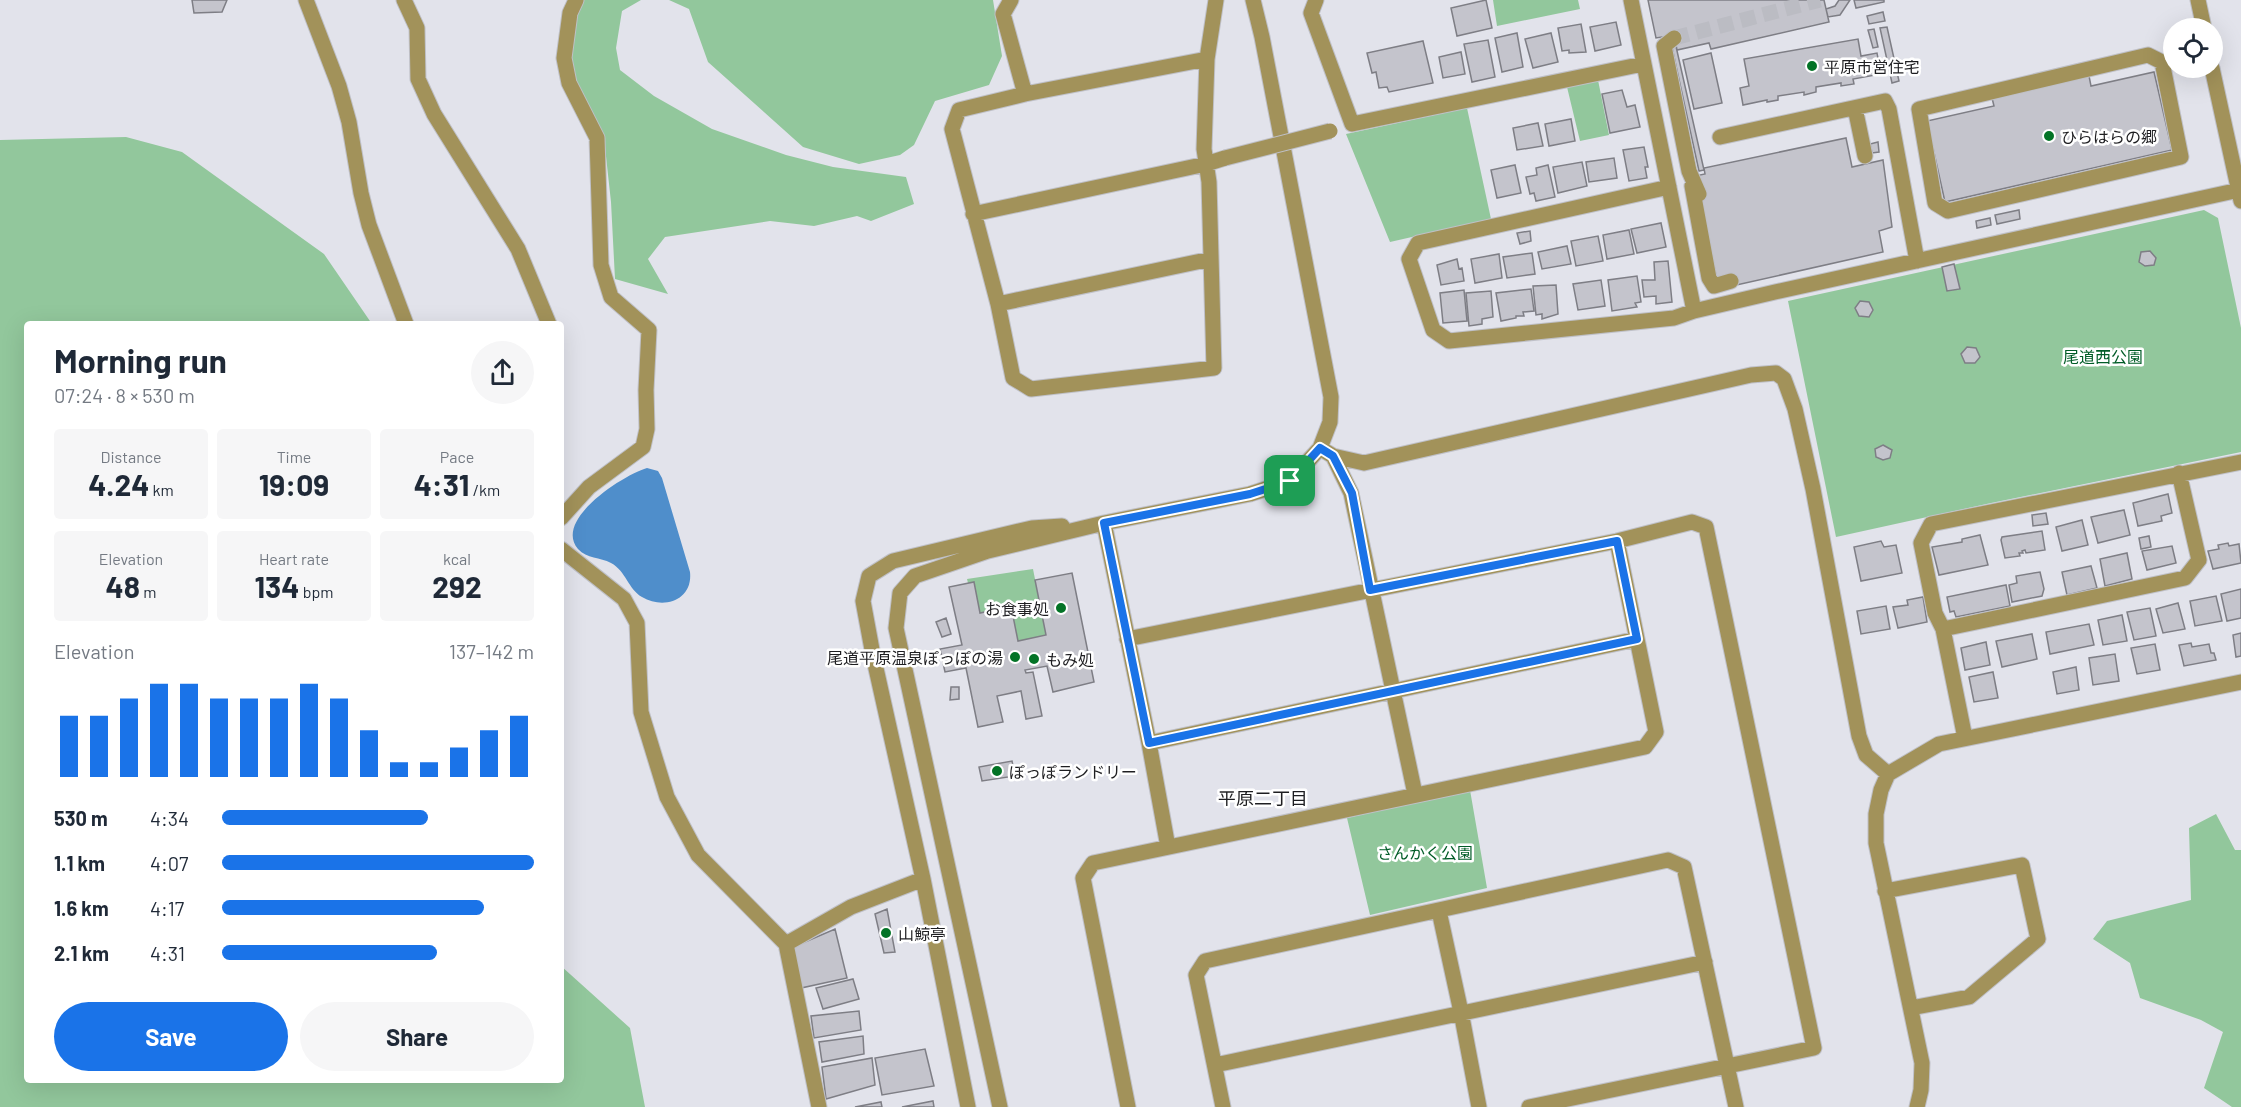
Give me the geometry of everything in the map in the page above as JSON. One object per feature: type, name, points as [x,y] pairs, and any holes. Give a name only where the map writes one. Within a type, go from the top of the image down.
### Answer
[{"type":"street","points":[[306,0],[339,86],[349,122],[369,225],[405,321]]},
{"type":"street","points":[[404,0],[417,28],[418,79],[434,114],[518,249],[548,321]]},
{"type":"street","points":[[564,515],[589,487],[643,447],[648,429],[646,390],[649,330],[611,297],[601,265],[597,138],[569,83],[564,58],[570,13],[576,0]]},
{"type":"street","points":[[1011,0],[1003,14],[1025,94]]},
{"type":"street","points":[[1207,59],[1025,94],[959,110],[952,129],[998,304],[1013,378],[1031,389],[1215,368],[1209,182],[1204,149],[1207,59],[1216,0]]},
{"type":"street","points":[[1000,1107],[896,628],[900,593],[915,576],[988,551],[1104,523],[1250,494],[1290,481],[1320,448],[1330,422],[1331,397],[1253,0]]},
{"type":"street","points":[[1316,0],[1311,13],[1352,124]]},
{"type":"street","points":[[1630,0],[1694,311]]},
{"type":"street","points":[[2198,0],[2202,18]]},
{"type":"street","points":[[1674,38],[1664,46],[1709,278],[1714,286],[1731,281]]},
{"type":"street","points":[[2148,55],[2168,61],[2181,157],[1948,211],[1935,203],[1919,109],[2148,55]]},
{"type":"street","points":[[973,214],[1206,164],[1352,124],[1643,64]]},
{"type":"street","points":[[1669,187],[1418,243],[1409,259],[1433,330],[1449,341],[1674,318],[1694,311],[1917,261],[2240,196],[2214,78]]},
{"type":"street","points":[[1720,137],[1885,101],[1889,109],[1917,261]]},
{"type":"street","points":[[1855,108],[1865,156]]},
{"type":"street","points":[[1689,171],[1699,194]]},
{"type":"street","points":[[998,304],[1211,259]]},
{"type":"street","points":[[1320,448],[1333,456],[1364,462],[1750,375],[1776,373],[1784,379],[1795,409],[1813,489],[1859,736],[1866,755],[1888,774]]},
{"type":"street","points":[[1333,456],[1352,493],[1370,590],[1394,690],[1414,794]]},
{"type":"street","points":[[1965,738],[1921,543],[1931,524],[2241,462]]},
{"type":"street","points":[[1942,629],[2185,578],[2199,560],[2179,473]]},
{"type":"street","points":[[1127,639],[1617,541],[1692,522],[1706,527],[1814,1048],[1529,1107]]},
{"type":"street","points":[[1104,523],[1168,847]]},
{"type":"street","points":[[968,1107],[923,879],[863,601],[869,576],[893,561],[1032,528],[1104,523]]},
{"type":"street","points":[[1128,1107],[1083,878],[1093,863],[1645,747],[1656,732],[1617,541]]},
{"type":"street","points":[[564,551],[624,599],[637,623],[641,712],[667,797],[698,855],[786,944],[819,1107]]},
{"type":"street","points":[[1149,743],[1637,639]]},
{"type":"street","points":[[1917,1107],[1921,1090],[1922,1062],[1876,843],[1876,814],[1881,790],[1888,774],[1939,744],[2241,682]]},
{"type":"street","points":[[898,759],[925,754]]},
{"type":"street","points":[[1223,1107],[1196,975],[1205,961],[1668,860],[1683,867],[1736,1107]]},
{"type":"street","points":[[1885,891],[2022,865],[2038,939],[1969,997],[1911,1008]]},
{"type":"street","points":[[786,944],[851,907],[923,879]]},
{"type":"street","points":[[1439,910],[1479,1107]]},
{"type":"street","points":[[1215,1065],[1705,962]]},
{"type":"green space","points":[[579,0],[641,0],[622,11],[616,48],[620,70],[654,96],[712,129],[786,155],[833,167],[906,177],[914,204],[871,221],[857,216],[814,226],[770,221],[665,237],[648,259],[668,294],[615,279],[611,202],[604,138],[571,80],[566,55]]},
{"type":"green space","points":[[669,0],[993,0],[1002,56],[989,85],[935,101],[914,145],[900,155],[859,164],[803,147],[708,62],[689,9]]},
{"type":"green space","points":[[1493,0],[1578,0],[1580,9],[1497,26]]},
{"type":"green space","points":[[1598,80],[1609,135],[1580,141],[1567,87]]},
{"type":"green space","points":[[1467,108],[1491,219],[1390,242],[1346,134]]},
{"type":"green space","points":[[126,137],[182,152],[324,254],[370,321],[24,321],[24,1083],[564,1083],[564,969],[630,1028],[645,1107],[0,1107],[0,140]]},
{"type":"green space","name":"尾道西公園","points":[[2204,210],[2218,218],[2241,328],[2241,452],[1836,537],[1788,301]]},
{"type":"green space","points":[[1033,569],[1046,635],[1018,641],[1011,606],[980,613],[974,582],[968,583],[967,579]]},
{"type":"green space","name":"さんかく公園","points":[[1470,790],[1487,888],[1370,915],[1347,818]]},
{"type":"green space","points":[[2216,814],[2235,850],[2241,850],[2241,1107],[2232,1107],[2204,1088],[2223,1032],[2201,1020],[2140,998],[2130,963],[2093,939],[2107,921],[2191,900],[2189,828]]},
{"type":"water","points":[[647,468],[658,471],[662,478],[690,572],[687,590],[682,596],[668,602],[651,601],[637,594],[616,566],[582,552],[578,549],[573,537],[575,525],[594,500],[636,472]]},
{"type":"building","points":[[192,0],[227,0],[222,12],[194,13]]},
{"type":"building","points":[[1486,0],[1492,28],[1457,36],[1451,8]]},
{"type":"building","points":[[1648,0],[1824,0],[1829,22],[1711,49],[1709,43],[1677,50],[1674,35],[1656,38]]},
{"type":"building","points":[[1839,0],[1850,0],[1840,15],[1828,17],[1826,9],[1835,6]]},
{"type":"building","points":[[1854,0],[1884,0],[1884,2],[1856,8]]},
{"type":"building","points":[[1883,12],[1885,21],[1869,24],[1867,16]]},
{"type":"building","points":[[1616,22],[1621,45],[1595,51],[1590,27]]},
{"type":"building","points":[[1581,24],[1586,52],[1562,51],[1558,28]]},
{"type":"building","points":[[1887,27],[1899,81],[1892,83],[1880,28]]},
{"type":"building","points":[[1874,29],[1878,47],[1873,48],[1868,30]]},
{"type":"building","points":[[1517,33],[1523,67],[1502,72],[1495,38]]},
{"type":"building","points":[[1551,33],[1558,62],[1533,68],[1525,39]]},
{"type":"building","name":"平原市営住宅","points":[[1858,39],[1861,56],[1877,53],[1881,74],[1853,79],[1854,84],[1841,86],[1841,83],[1816,87],[1816,92],[1804,95],[1804,92],[1778,96],[1778,100],[1743,105],[1740,88],[1749,86],[1744,59]]},
{"type":"building","points":[[1488,40],[1495,77],[1472,82],[1464,44]]},
{"type":"building","points":[[1423,41],[1433,83],[1389,92],[1387,87],[1379,88],[1376,72],[1372,73],[1367,53]]},
{"type":"building","points":[[1675,42],[1704,170],[1699,171],[1671,43]]},
{"type":"building","points":[[1461,52],[1465,74],[1443,78],[1439,57]]},
{"type":"building","points":[[1711,53],[1722,103],[1694,109],[1683,60]]},
{"type":"building","name":"ひらはらの郷","points":[[2154,72],[2172,150],[1945,202],[1927,121],[1994,106],[1992,98],[2089,76],[2091,86]]},
{"type":"building","points":[[1622,90],[1627,107],[1635,105],[1640,127],[1610,133],[1602,94]]},
{"type":"building","points":[[1571,119],[1575,141],[1549,146],[1545,124]]},
{"type":"building","points":[[1538,123],[1543,146],[1517,150],[1513,128]]},
{"type":"building","points":[[1846,138],[1852,167],[1883,160],[1892,227],[1879,231],[1883,252],[1732,286],[1717,280],[1695,176],[1705,174],[1704,168]]},
{"type":"building","points":[[1878,142],[1879,152],[1872,153],[1870,144]]},
{"type":"building","points":[[1644,147],[1648,167],[1645,167],[1647,178],[1629,181],[1623,150]]},
{"type":"building","points":[[1614,158],[1617,178],[1589,182],[1586,162]]},
{"type":"building","points":[[1582,162],[1587,186],[1558,193],[1553,167]]},
{"type":"building","points":[[1515,165],[1521,193],[1497,198],[1491,170]]},
{"type":"building","points":[[1548,165],[1555,197],[1536,201],[1534,193],[1530,194],[1526,177],[1537,175],[1536,168]]},
{"type":"building","points":[[2019,210],[2020,219],[1997,224],[1995,215]]},
{"type":"building","points":[[1990,218],[1991,225],[1977,228],[1976,221]]},
{"type":"building","points":[[1661,223],[1666,247],[1637,253],[1631,229]]},
{"type":"building","points":[[1629,230],[1634,254],[1607,259],[1603,235]]},
{"type":"building","points":[[1530,231],[1531,241],[1520,244],[1517,233]]},
{"type":"building","points":[[1598,236],[1603,261],[1576,266],[1571,241]]},
{"type":"building","points":[[1567,246],[1571,264],[1542,269],[1538,252]]},
{"type":"building","points":[[2150,251],[2156,258],[2154,265],[2145,266],[2139,262],[2141,252]]},
{"type":"building","points":[[1532,253],[1535,274],[1507,278],[1503,257]]},
{"type":"building","points":[[1499,254],[1502,278],[1475,283],[1471,259]]},
{"type":"building","points":[[1457,259],[1459,269],[1462,268],[1464,281],[1441,285],[1437,265]]},
{"type":"building","points":[[1668,261],[1672,302],[1656,304],[1656,296],[1644,297],[1642,280],[1655,280],[1654,262]]},
{"type":"building","points":[[1954,264],[1960,289],[1947,291],[1942,267]]},
{"type":"building","points":[[1637,276],[1641,302],[1635,303],[1637,307],[1612,311],[1608,280]]},
{"type":"building","points":[[1601,280],[1605,306],[1578,310],[1573,284]]},
{"type":"building","points":[[1556,285],[1558,314],[1542,319],[1542,314],[1536,315],[1533,286]]},
{"type":"building","points":[[1531,289],[1534,311],[1523,312],[1524,316],[1501,321],[1496,293]]},
{"type":"building","points":[[1464,290],[1467,321],[1443,323],[1440,293]]},
{"type":"building","points":[[1491,291],[1493,317],[1482,319],[1482,324],[1469,326],[1466,293]]},
{"type":"building","points":[[1860,301],[1869,302],[1873,310],[1869,317],[1859,316],[1855,308]]},
{"type":"building","points":[[1967,347],[1976,348],[1980,357],[1975,363],[1965,363],[1961,354]]},
{"type":"building","points":[[1883,445],[1892,450],[1890,458],[1883,460],[1876,457],[1875,449]]},
{"type":"building","points":[[2168,494],[2172,513],[2161,516],[2162,521],[2138,526],[2133,503]]},
{"type":"building","points":[[2124,510],[2130,535],[2098,543],[2091,517]]},
{"type":"building","points":[[2046,513],[2048,524],[2033,526],[2032,515]]},
{"type":"building","points":[[2082,520],[2088,545],[2062,551],[2056,527]]},
{"type":"building","points":[[2042,531],[2045,550],[2026,553],[2025,550],[2019,553],[2020,556],[2005,558],[2002,537]]},
{"type":"building","points":[[1980,535],[1988,565],[1939,575],[1932,547],[1962,542],[1962,539]]},
{"type":"building","points":[[2149,536],[2151,547],[2141,549],[2139,538]]},
{"type":"building","points":[[1881,541],[1884,547],[1896,545],[1902,573],[1861,581],[1854,547]]},
{"type":"building","points":[[2228,543],[2229,546],[2239,544],[2241,563],[2213,569],[2208,551],[2219,549],[2218,545]]},
{"type":"building","points":[[2172,546],[2176,563],[2147,570],[2142,551]]},
{"type":"building","points":[[2127,553],[2132,579],[2105,586],[2100,559]]},
{"type":"building","points":[[2091,566],[2097,588],[2067,595],[2062,572]]},
{"type":"building","points":[[2040,572],[2044,589],[2042,596],[2012,602],[2009,585],[2017,583],[2016,576]]},
{"type":"building","name":"尾道平原温泉ぽっぽの湯","points":[[1072,573],[1094,682],[1053,692],[1047,666],[1025,670],[1026,673],[1033,672],[1042,716],[1026,719],[1021,691],[997,696],[1003,722],[978,727],[966,668],[945,672],[940,649],[962,645],[949,587],[974,582],[980,613],[1011,606],[1018,641],[1046,635],[1035,580]]},
{"type":"building","points":[[2006,585],[2010,606],[1956,617],[1954,611],[1950,612],[1947,597]]},
{"type":"building","points":[[2241,589],[2241,618],[2227,621],[2221,594]]},
{"type":"building","points":[[2216,596],[2222,621],[2195,626],[2190,601]]},
{"type":"building","points":[[1923,597],[1927,622],[1898,628],[1893,607],[1908,605],[1907,600]]},
{"type":"building","points":[[2178,603],[2185,629],[2163,633],[2156,609]]},
{"type":"building","points":[[1886,606],[1890,629],[1861,634],[1857,611]]},
{"type":"building","points":[[2150,608],[2156,636],[2134,640],[2127,612]]},
{"type":"building","points":[[2122,615],[2127,641],[2103,645],[2098,620]]},
{"type":"building","points":[[946,618],[951,634],[942,637],[936,622]]},
{"type":"building","points":[[2089,624],[2094,645],[2050,654],[2046,632]]},
{"type":"building","points":[[2241,633],[2241,656],[2236,657],[2233,635]]},
{"type":"building","points":[[2032,634],[2037,659],[2002,667],[1996,641]]},
{"type":"building","points":[[1986,642],[1990,665],[1965,670],[1961,648]]},
{"type":"building","points":[[2191,643],[2192,647],[2209,644],[2216,660],[2184,666],[2179,645]]},
{"type":"building","points":[[2155,644],[2160,670],[2137,674],[2131,648]]},
{"type":"building","points":[[2115,654],[2119,681],[2093,685],[2089,658]]},
{"type":"building","points":[[2076,667],[2079,690],[2057,694],[2053,672]]},
{"type":"building","points":[[1993,672],[1998,698],[1974,702],[1969,677]]},
{"type":"building","points":[[951,687],[959,687],[959,699],[950,700]]},
{"type":"building","name":"ぽっぽランドリー","points":[[1012,761],[1015,776],[982,781],[979,767]]},
{"type":"building","name":"山鯨亭","points":[[887,909],[895,952],[884,953],[875,914]]},
{"type":"building","points":[[835,929],[847,978],[801,988],[791,948]]},
{"type":"building","points":[[853,979],[859,999],[823,1009],[816,988]]},
{"type":"building","points":[[859,1011],[861,1030],[814,1038],[811,1016]]},
{"type":"building","points":[[863,1036],[864,1054],[822,1062],[819,1042]]},
{"type":"building","points":[[925,1049],[934,1086],[882,1095],[875,1058]]},
{"type":"building","points":[[872,1058],[875,1085],[826,1099],[822,1067]]},
{"type":"building","points":[[933,1101],[934,1107],[902,1107]]},
{"type":"building","points":[[881,1102],[882,1107],[855,1107]]},
{"type":"tunnel","points":[[1674,38],[1820,0]]},
{"type":"place","name":"平原市営住宅","points":[[1812,66]]},
{"type":"place","name":"ひらはらの郷","points":[[2049,136]]},
{"type":"place","name":"お食事処","points":[[1061,608]]},
{"type":"place","name":"尾道平原温泉ぽっぽの湯","points":[[1015,657]]},
{"type":"place","name":"もみ処","points":[[1034,659]]},
{"type":"place","name":"ぽっぽランドリー","points":[[997,771]]},
{"type":"place","name":"山鯨亭","points":[[886,933]]},
{"type":"district","name":"平原二丁目","points":[[1263,798]]},
{"type":"route","points":[[1320,448],[1333,456],[1352,493],[1370,590],[1617,541],[1637,639],[1149,743],[1104,523],[1250,494],[1290,481],[1320,448]]}]
